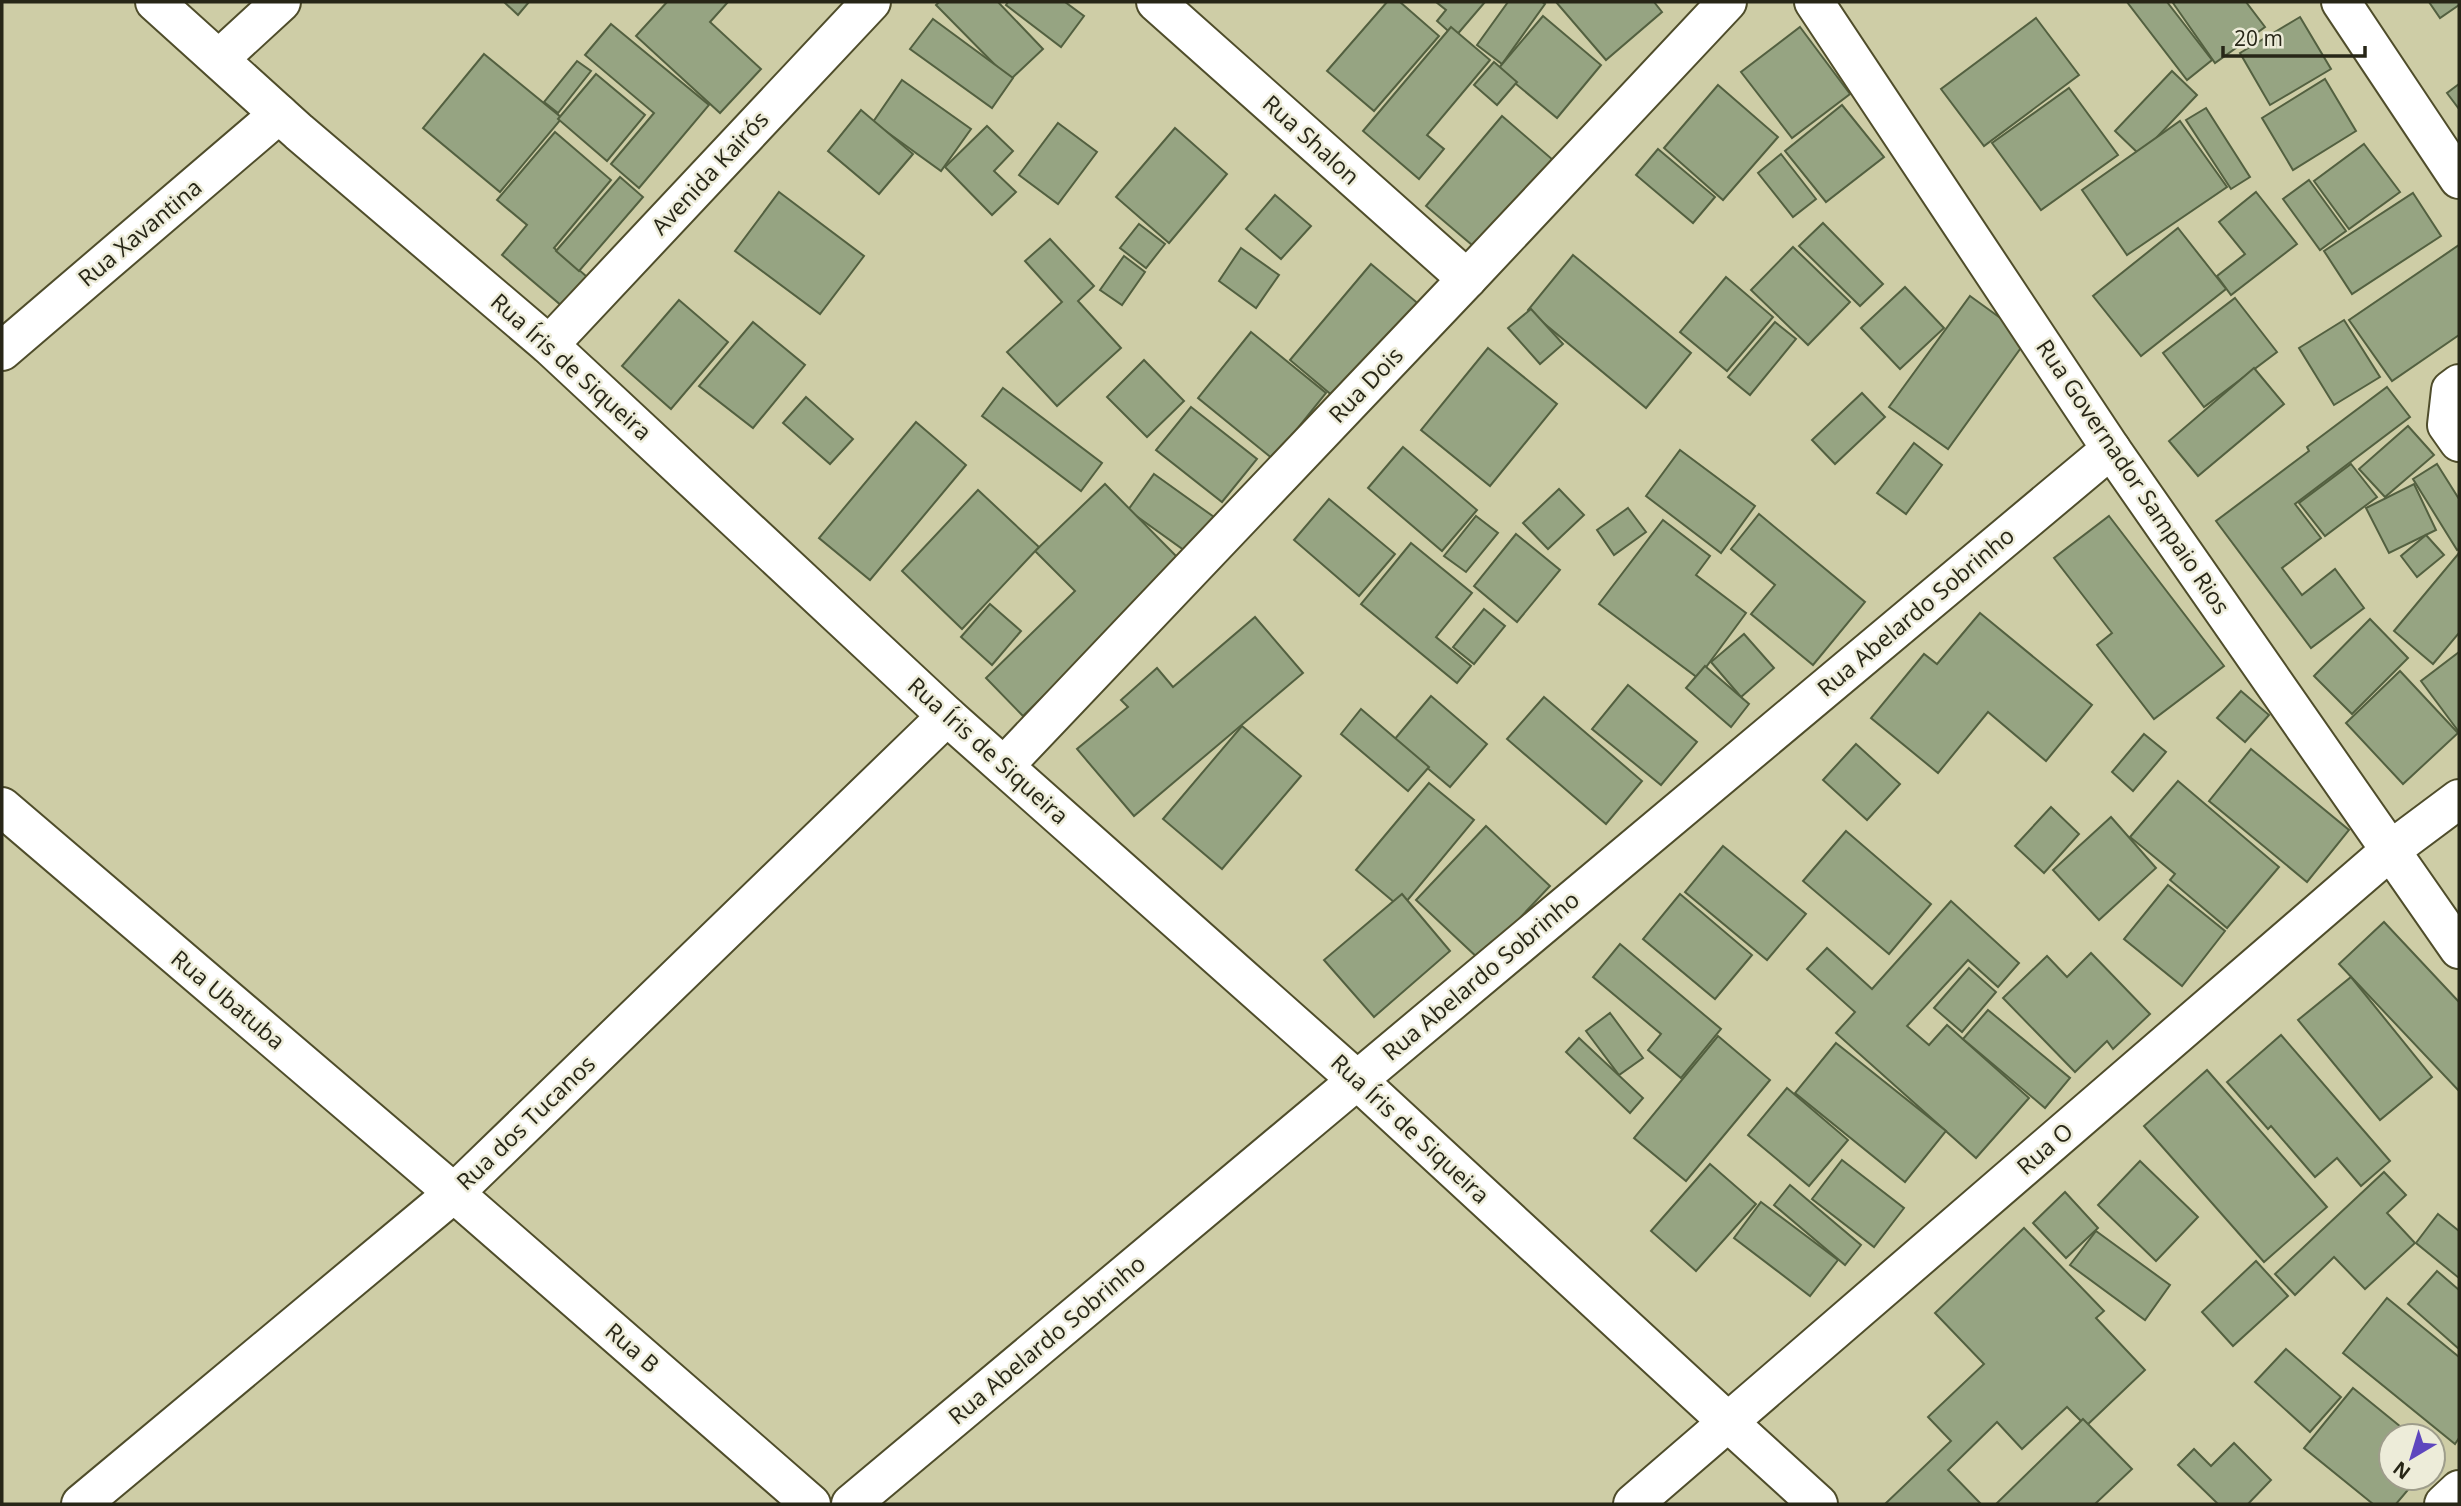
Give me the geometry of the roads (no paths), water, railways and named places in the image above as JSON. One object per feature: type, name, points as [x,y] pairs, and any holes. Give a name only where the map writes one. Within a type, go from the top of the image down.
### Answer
[{"type":"street","name":"Rua Íris de Siqueira","points":[[155,2],[279,114],[549,345],[947,716],[1357,1080],[1818,1504]]},
{"type":"street","points":[[219,60],[281,2]]},
{"type":"street","name":"Avenida Kairós","points":[[549,345],[870,2]]},
{"type":"street","name":"Rua Shalon","points":[[1156,2],[1467,279]]},
{"type":"street","name":"Rua Dois","points":[[1004,766],[1727,2]]},
{"type":"street","name":"Rua Governador Sampaio Rios","points":[[1814,2],[2111,449],[2392,849],[2459,949]]},
{"type":"street","points":[[2341,2],[2459,179]]},
{"type":"street","name":"Rua Xavantina","points":[[2,351],[279,114]]},
{"type":"street","points":[[2455,387],[2447,425],[2459,443]]},
{"type":"street","name":"Rua Abelardo Sobrinho","points":[[852,1504],[2111,449]]},
{"type":"street","name":"Rua dos Tucanos","points":[[81,1504],[454,1192],[947,716]]},
{"type":"street","name":"Rua O","points":[[1633,1504],[2392,849],[2459,799]]},
{"type":"street","name":"Rua Ubatuba","points":[[2,807],[454,1192]]},
{"type":"street","name":"Rua B","points":[[454,1192],[811,1504]]},
{"type":"street","points":[[2444,1504],[2459,1490]]}]
